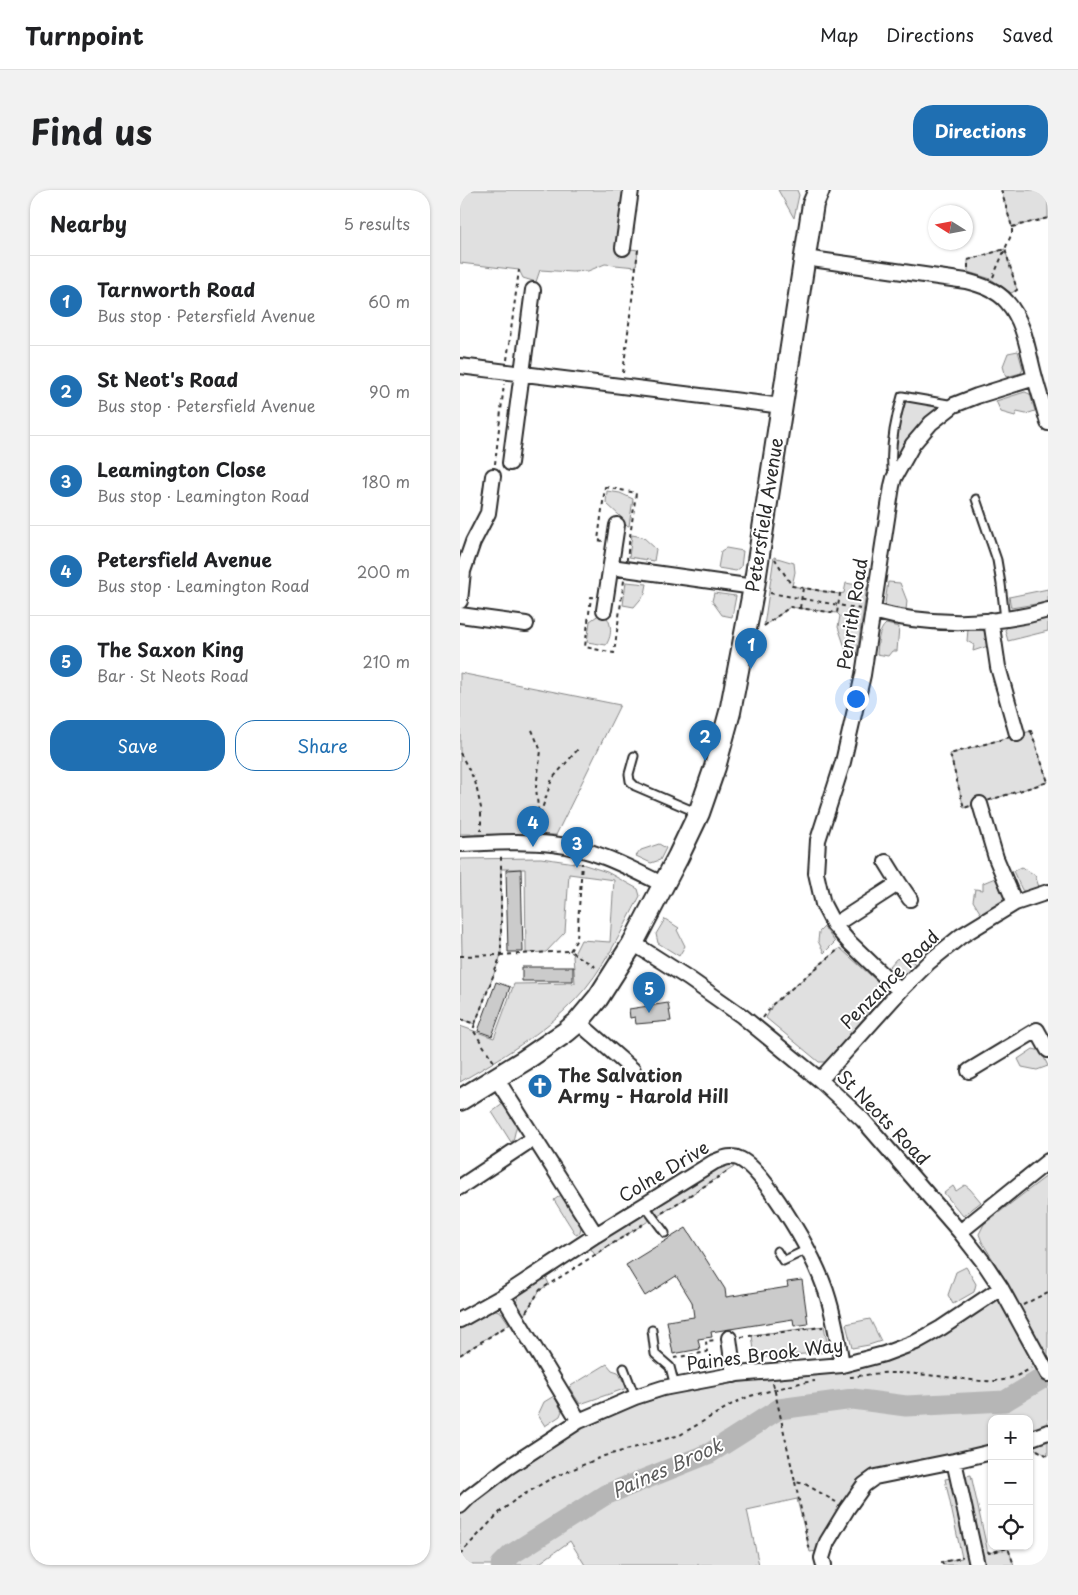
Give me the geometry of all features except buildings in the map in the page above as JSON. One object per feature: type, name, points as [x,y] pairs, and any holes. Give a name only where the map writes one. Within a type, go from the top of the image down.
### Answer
[{"type":"street","points":[[623,248],[632,190]]},
{"type":"street","name":"Petersfield Avenue","points":[[460,1100],[541,1049],[578,1022],[598,998],[633,943],[699,813],[715,767],[730,712],[747,624],[813,204],[819,190]]},
{"type":"street","points":[[805,258],[966,281],[989,289],[1007,302],[1016,316],[1024,336],[1048,423]]},
{"type":"street","points":[[510,463],[533,290]]},
{"type":"street","points":[[460,366],[782,406]]},
{"type":"street","name":"Penrith Road","points":[[900,991],[834,925],[823,904],[816,873],[818,840],[836,789],[863,675],[894,478],[913,444],[931,423],[954,405],[1035,378]]},
{"type":"street","points":[[460,601],[467,541],[488,513],[493,476]]},
{"type":"street","points":[[604,610],[617,525]]},
{"type":"street","points":[[611,567],[754,587]]},
{"type":"street","points":[[873,611],[896,618],[954,621],[998,620],[1048,610]]},
{"type":"street","points":[[460,615],[526,624]]},
{"type":"street","points":[[998,620],[998,667],[1017,734]]},
{"type":"street","points":[[980,804],[996,858],[1016,903]]},
{"type":"street","points":[[460,844],[531,842],[553,844],[582,850],[618,862],[664,885]]},
{"type":"street","points":[[886,862],[910,899]]},
{"type":"street","points":[[834,925],[899,883]]},
{"type":"street","name":"Penzance Road","points":[[820,1080],[900,991],[929,962],[961,936],[1016,903],[1048,892]]},
{"type":"street","name":"St Neots Road","points":[[633,943],[688,978],[742,1016],[820,1080],[869,1127],[960,1232],[1001,1288],[1042,1369]]},
{"type":"street","points":[[578,1022],[633,1070]]},
{"type":"street","points":[[969,1072],[1042,1027],[1048,1050]]},
{"type":"street","points":[[499,1076],[534,1138],[596,1235]]},
{"type":"street","points":[[460,1186],[534,1138]]},
{"type":"street","name":"Colne Drive","points":[[460,1320],[502,1296],[714,1162],[727,1157],[734,1157],[743,1161]]},
{"type":"street","points":[[743,1161],[761,1178],[787,1213],[808,1249],[826,1290],[836,1325],[843,1372]]},
{"type":"street","points":[[960,1232],[1048,1161]]},
{"type":"street","name":"Paines Brook Way","points":[[460,1506],[507,1468],[579,1422],[635,1397],[675,1386],[734,1375],[843,1372],[916,1342],[941,1328],[1001,1288]]},
{"type":"street","points":[[502,1296],[579,1422]]},
{"type":"street","points":[[729,1338],[734,1375]]},
{"type":"street","points":[[1033,1443],[1048,1432]]},
{"type":"street","points":[[824,1565],[822,1558],[827,1542],[864,1484],[875,1477],[954,1462],[988,1453]]},
{"type":"street","points":[[954,1462],[977,1565]]},
{"type":"lane","points":[[894,478],[891,463],[902,396],[954,405]]},
{"type":"lane","points":[[976,499],[996,560],[1001,584],[998,620]]},
{"type":"lane","points":[[634,756],[629,774],[630,781],[635,786],[699,813]]},
{"type":"lane","points":[[644,1205],[665,1234]]},
{"type":"lane","points":[[778,1251],[783,1261],[808,1249]]},
{"type":"lane","points":[[652,1330],[655,1354],[670,1367],[675,1386]]},
{"type":"lane","points":[[624,1368],[635,1397]]},
{"type":"path","points":[[989,289],[1012,232],[1001,190]]},
{"type":"path","points":[[1012,227],[1048,218]]},
{"type":"path","points":[[622,386],[638,250],[623,248]]},
{"type":"path","points":[[966,281],[968,260],[1005,249]]},
{"type":"path","points":[[1005,249],[1017,290],[1012,293],[1007,302]]},
{"type":"path","points":[[493,476],[519,270]]},
{"type":"path","points":[[747,624],[764,626],[790,607],[837,613],[840,594],[792,586],[774,557],[759,554]]},
{"type":"path","points":[[754,587],[768,593],[873,611]]},
{"type":"path","points":[[800,608],[803,587]]},
{"type":"path","points":[[532,730],[541,751],[536,787],[539,821]]},
{"type":"path","points":[[1031,731],[1048,782],[980,804],[964,808],[950,754],[1031,731]]},
{"type":"path","points":[[537,830],[552,779],[579,748]]},
{"type":"path","points":[[460,753],[474,780],[482,808],[481,844]]},
{"type":"path","points":[[499,1076],[473,1030],[501,955],[501,843]]},
{"type":"path","points":[[570,951],[577,939],[582,850]]},
{"type":"path","points":[[756,1028],[773,1004],[848,941]]},
{"type":"path","points":[[460,956],[570,951],[612,978]]},
{"type":"path","points":[[460,1019],[475,1024]]},
{"type":"path","points":[[460,1355],[524,1315],[540,1290],[743,1161]]},
{"type":"path","points":[[1012,1310],[1048,1292]]},
{"type":"path","points":[[662,1360],[707,1352],[706,1341],[836,1325]]},
{"type":"path","points":[[843,1372],[888,1372],[948,1377],[977,1382],[1007,1380],[1030,1370],[1042,1369]]},
{"type":"path","points":[[460,1554],[501,1511],[515,1500],[550,1479],[604,1456],[680,1435],[734,1403],[750,1396],[800,1383],[817,1381]]},
{"type":"path","points":[[775,1394],[810,1552],[824,1550]]},
{"type":"path","points":[[1033,1445],[1048,1456]]},
{"type":"path","points":[[795,1482],[806,1484],[847,1509]]},
{"type":"path","points":[[986,1544],[988,1553],[1008,1548],[1014,1565]]},
{"type":"path","points":[[943,1565],[942,1562],[962,1558],[960,1549]]},
{"type":"shaded area","points":[[460,190],[631,190],[624,248],[638,250],[636,267],[605,264],[588,271],[540,270],[536,282],[523,278],[519,270],[460,263]]},
{"type":"shaded area","points":[[778,190],[797,190],[799,195],[794,218]]},
{"type":"shaded area","points":[[1001,190],[1048,190],[1048,218],[1012,227]]},
{"type":"shaded area","points":[[1005,249],[1017,290],[1011,293],[991,279],[968,272],[968,260]]},
{"type":"shaded area","points":[[1018,351],[1023,369],[1021,373],[1006,377],[1003,366],[1008,353]]},
{"type":"shaded area","points":[[1025,392],[1030,394],[1035,411],[1026,414],[1017,412],[1015,416],[1001,412],[996,401]]},
{"type":"shaded area","points":[[902,396],[954,405],[894,478],[897,412]]},
{"type":"shaded area","points":[[607,491],[620,493],[633,499],[629,526],[621,524],[621,517],[606,503]]},
{"type":"shaded area","points":[[632,535],[643,537],[656,549],[654,561],[629,557]]},
{"type":"shaded area","points":[[726,548],[743,551],[741,567],[736,571],[718,568],[721,551]]},
{"type":"shaded area","points":[[774,557],[794,563],[795,572],[792,586],[839,594],[844,593],[846,583],[867,587],[857,653],[846,650],[838,627],[840,616],[837,613],[790,607],[764,626]]},
{"type":"shaded area","points":[[626,582],[647,584],[645,594],[634,607],[623,605]]},
{"type":"shaded area","points":[[888,582],[900,583],[907,601],[906,610],[887,608],[885,603]]},
{"type":"shaded area","points":[[1048,589],[1048,602],[1011,608],[1009,597]]},
{"type":"shaded area","points":[[714,593],[736,596],[732,617],[722,615],[712,601]]},
{"type":"shaded area","points":[[603,612],[610,624],[606,645],[587,642],[590,621]]},
{"type":"shaded area","points":[[1048,619],[1048,631],[1008,641],[1005,630],[1008,626]]},
{"type":"shaded area","points":[[886,624],[899,627],[897,651],[892,651],[888,656],[877,654],[880,633]]},
{"type":"shaded area","points":[[968,629],[981,629],[986,633],[988,646],[973,651],[974,645],[967,641]]},
{"type":"shaded area","points":[[460,673],[620,705],[556,835],[460,834]]},
{"type":"shaded area","points":[[1031,731],[1048,782],[964,808],[950,754]]},
{"type":"shaded area","points":[[659,844],[666,848],[660,860],[651,863],[636,856],[641,850]]},
{"type":"shaded area","points":[[541,858],[582,864],[607,872],[638,889],[640,896],[603,964],[575,1000],[535,1034],[505,1055],[460,1082],[460,1026],[494,1038],[514,984],[575,983],[573,956],[581,940],[610,942],[614,880],[569,874],[565,932],[546,952],[526,953],[525,869],[501,869],[501,955],[475,1024],[460,1019],[460,956],[462,955],[460,859]]},
{"type":"shaded area","points":[[1022,867],[1035,875],[1039,887],[1026,892],[1022,890],[1013,871]]},
{"type":"shaded area","points":[[995,878],[1004,896],[1002,902],[981,914],[973,901],[975,889],[983,890],[983,883]]},
{"type":"shaded area","points":[[665,919],[679,928],[677,930],[685,946],[679,956],[658,943],[656,934]]},
{"type":"shaded area","points":[[824,927],[835,942],[824,953],[818,941],[819,932]]},
{"type":"shaded area","points":[[840,948],[888,991],[825,1062],[819,1062],[766,1018],[773,1004]]},
{"type":"shaded area","points":[[908,956],[915,964],[905,975],[899,974],[890,966],[896,959]]},
{"type":"shaded area","points":[[1033,1049],[1041,1051],[1048,1066],[1037,1070],[1022,1067],[1018,1059]]},
{"type":"shaded area","points":[[504,1103],[517,1124],[513,1141],[511,1142],[492,1112]]},
{"type":"shaded area","points":[[728,1163],[734,1167],[658,1216],[653,1207],[720,1165]]},
{"type":"shaded area","points":[[1048,1175],[1048,1426],[1033,1432],[1033,1415],[988,1415],[988,1446],[868,1473],[845,1500],[818,1551],[810,1552],[797,1499],[747,1510],[759,1565],[585,1565],[570,1541],[537,1565],[460,1565],[460,1514],[482,1493],[558,1441],[591,1423],[625,1409],[697,1387],[758,1378],[850,1370],[883,1361],[930,1342],[1008,1284],[982,1242],[979,1234],[984,1224]]},
{"type":"shaded area","points":[[965,1185],[981,1202],[963,1216],[944,1193],[953,1186],[956,1191]]},
{"type":"shaded area","points":[[561,1195],[581,1226],[580,1233],[576,1235],[554,1200]]},
{"type":"shaded area","points":[[642,1214],[646,1215],[650,1220],[595,1255],[591,1245]]},
{"type":"shaded area","points":[[966,1267],[976,1284],[974,1292],[953,1304],[948,1295],[956,1272]]},
{"type":"shaded area","points":[[542,1276],[546,1278],[549,1284],[540,1290],[524,1315],[516,1303],[519,1295],[517,1292]]},
{"type":"shaded area","points":[[491,1308],[501,1312],[509,1324],[460,1355],[460,1328]]},
{"type":"shaded area","points":[[870,1319],[881,1341],[852,1348],[846,1324]]},
{"type":"shaded area","points":[[824,1326],[829,1352],[755,1358],[752,1335]]},
{"type":"shaded area","points":[[607,1364],[612,1370],[618,1372],[627,1388],[580,1404],[569,1387]]},
{"type":"shaded area","points":[[554,1396],[562,1411],[560,1416],[545,1426],[538,1415],[544,1402]]},
{"type":"shaded area","points":[[1048,1438],[1048,1456],[1033,1448],[1033,1445]]},
{"type":"shaded area","points":[[971,1475],[988,1553],[1009,1550],[1014,1565],[943,1565],[942,1562],[962,1558],[945,1479]]},
{"type":"waterway","name":"Paines Brook","points":[[501,1565],[512,1554],[605,1495],[710,1453],[779,1409],[853,1399],[906,1406],[1005,1401],[1048,1375]]},
{"type":"place","name":"Tarnworth Road","points":[[751,669]]},
{"type":"place","name":"St Neot's Road","points":[[705,761]]},
{"type":"place","name":"Petersfield Avenue","points":[[533,847]]},
{"type":"place","name":"Leamington Close","points":[[577,868]]},
{"type":"place","name":"The Saxon King","points":[[649,1013]]},
{"type":"place","name":"The Salvation Army - Harold Hill","points":[[540,1086]]}]
